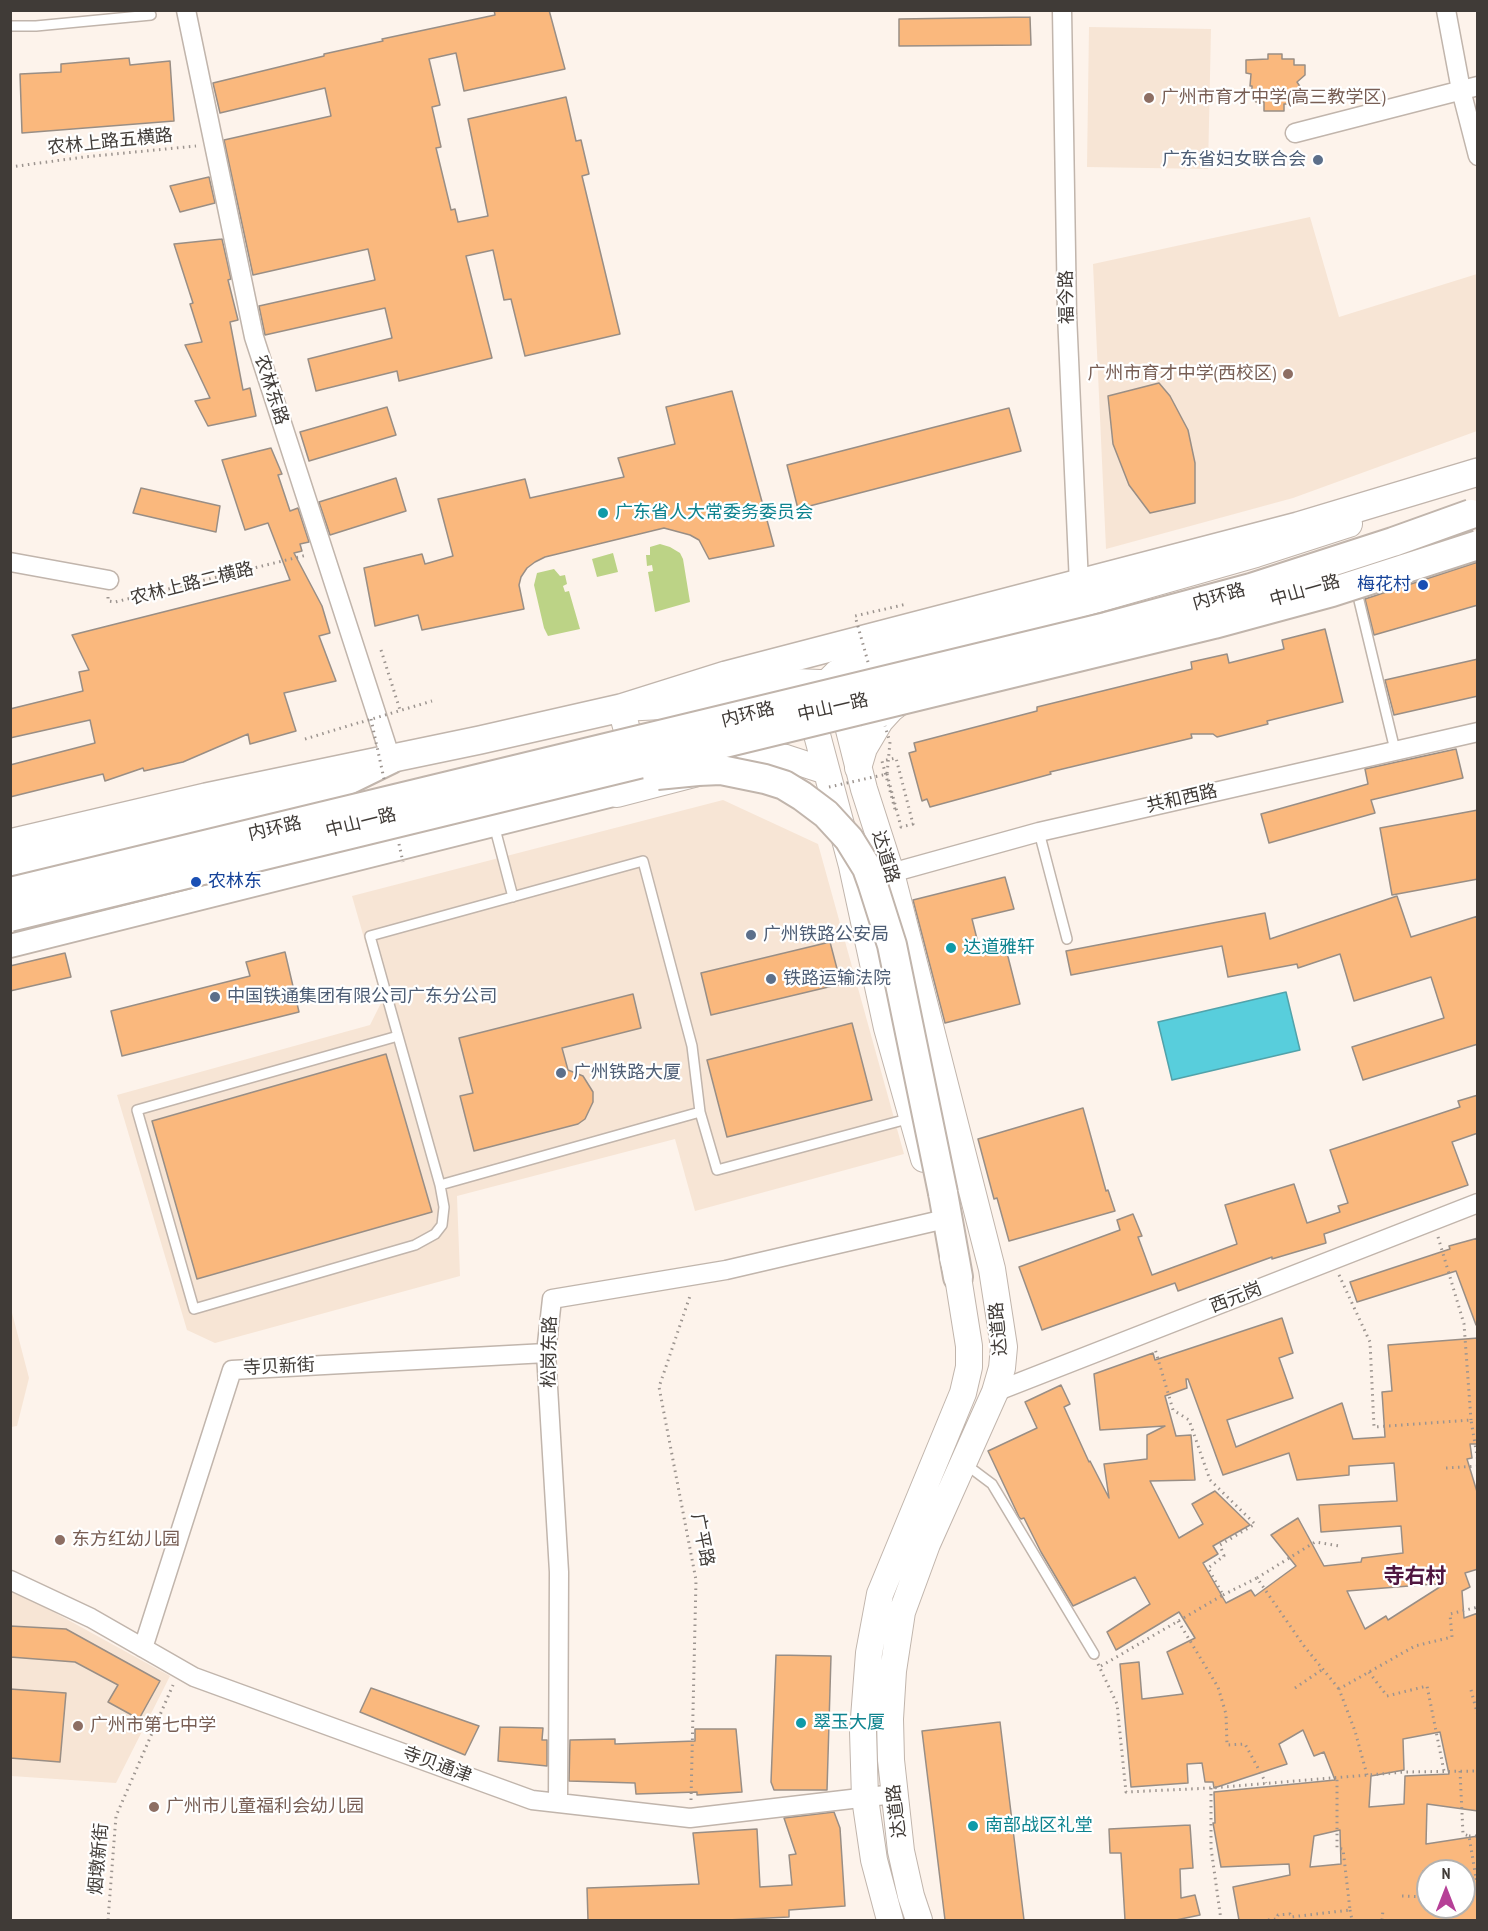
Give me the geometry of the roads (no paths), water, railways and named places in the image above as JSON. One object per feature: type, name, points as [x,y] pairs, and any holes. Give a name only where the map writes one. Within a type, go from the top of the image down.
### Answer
[{"type":"highway","name":"内环路","points":[[10,892],[666,735],[1162,613],[1312,569],[1478,512]]},
{"type":"highway","name":"内环路","points":[[10,917],[1214,624],[1332,592],[1478,545]]},
{"type":"highway","points":[[10,866],[348,780],[392,759]]},
{"type":"highway","points":[[451,810],[659,775],[721,770],[745,773],[784,785],[826,814],[849,839],[867,868],[892,945],[942,1206],[958,1277]]},
{"type":"main road","points":[[10,843],[206,797],[392,759],[621,708],[736,672],[1298,526],[1478,472]]},
{"type":"main road","points":[[812,713],[813,701],[825,684],[837,673],[856,665],[1256,554],[1376,514],[1478,472]]},
{"type":"main road","name":"中山一路","points":[[10,910],[1260,604],[1353,577],[1478,536]]},
{"type":"main road","name":"达道路","points":[[856,665],[854,703],[858,768],[891,873],[992,1269],[1004,1347],[1002,1368],[995,1392],[927,1544],[902,1612],[893,1671],[890,1719],[894,1794],[902,1851],[911,1896],[919,1920]]},
{"type":"main road","points":[[621,708],[662,706],[777,684],[810,681],[825,684],[835,694],[854,703]]},
{"type":"main road","points":[[858,768],[864,748],[880,721],[891,709],[926,686]]},
{"type":"main road","points":[[621,708],[634,756]]},
{"type":"main road","name":"达道路","points":[[812,713],[822,780],[852,866],[887,1028],[912,1118],[942,1206]]},
{"type":"main road","points":[[569,772],[617,794],[770,756],[786,758],[822,780]]},
{"type":"main road","name":"达道路","points":[[890,1920],[874,1860],[865,1798],[863,1731],[869,1653],[880,1594],[963,1393],[969,1367],[969,1346],[958,1277]]},
{"type":"street","name":"农林东路","points":[[186,10],[254,336],[392,759]]},
{"type":"street","name":"福今路","points":[[1062,10],[1066,314],[1079,584]]},
{"type":"street","points":[[1446,10],[1469,88],[1478,156]]},
{"type":"street","points":[[1295,133],[1469,88]]},
{"type":"street","name":"农林上路二横路","points":[[10,562],[109,580]]},
{"type":"street","name":"共和西路","points":[[891,873],[1039,832],[1477,733]]},
{"type":"street","points":[[485,794],[494,825]]},
{"type":"street","points":[[10,946],[617,794]]},
{"type":"street","name":"西元岗","points":[[995,1392],[1478,1203]]},
{"type":"street","name":"松岗东路","points":[[558,1803],[559,1572],[546,1353],[552,1299],[698,1275],[942,1206]]},
{"type":"street","name":"寺贝新街","points":[[143,1648],[232,1370],[546,1353]]},
{"type":"street","name":"寺贝通津","points":[[10,1580],[91,1618],[194,1677],[532,1800],[690,1818],[894,1794]]},
{"type":"lane","points":[[10,26],[151,15]]},
{"type":"lane","points":[[1353,577],[1395,750]]},
{"type":"lane","points":[[494,825],[513,897]]},
{"type":"lane","points":[[1039,832],[1066,939]]},
{"type":"lane","points":[[398,1036],[137,1110],[194,1309],[415,1245],[435,1234],[442,1225],[445,1215],[440,1185],[370,936],[643,861],[692,1046],[700,1112],[717,1170],[912,1118]]},
{"type":"lane","points":[[440,1185],[700,1112]]},
{"type":"lane","points":[[964,1463],[992,1484],[1094,1654]]},
{"type":"water","points":[[1286,992],[1300,1050],[1172,1080],[1158,1022]]},
{"type":"place","name":"广州市育才中学(高三教学区)","points":[[1149,98]]},
{"type":"place","name":"广东省妇女联合会","points":[[1318,160]]},
{"type":"place","name":"广州市育才中学(西校区)","points":[[1288,374]]},
{"type":"place","name":"广东省人大常委务委员会","points":[[603,513]]},
{"type":"place","name":"梅花村","points":[[1423,585]]},
{"type":"place","name":"农林东","points":[[196,882]]},
{"type":"place","name":"广州铁路公安局","points":[[751,935]]},
{"type":"place","name":"达道雅轩","points":[[951,948]]},
{"type":"place","name":"铁路运输法院","points":[[771,979]]},
{"type":"place","name":"中国铁通集团有限公司广东分公司","points":[[215,997]]},
{"type":"place","name":"广州铁路大厦","points":[[561,1073]]},
{"type":"place","name":"东方红幼儿园","points":[[60,1540]]},
{"type":"place","name":"翠玉大厦","points":[[801,1723]]},
{"type":"place","name":"广州市第七中学","points":[[78,1726]]},
{"type":"place","name":"广州市儿童福利会幼儿园","points":[[154,1807]]},
{"type":"place","name":"南部战区礼堂","points":[[973,1826]]},
{"type":"district","name":"寺右村","points":[[1415,1577]]}]
